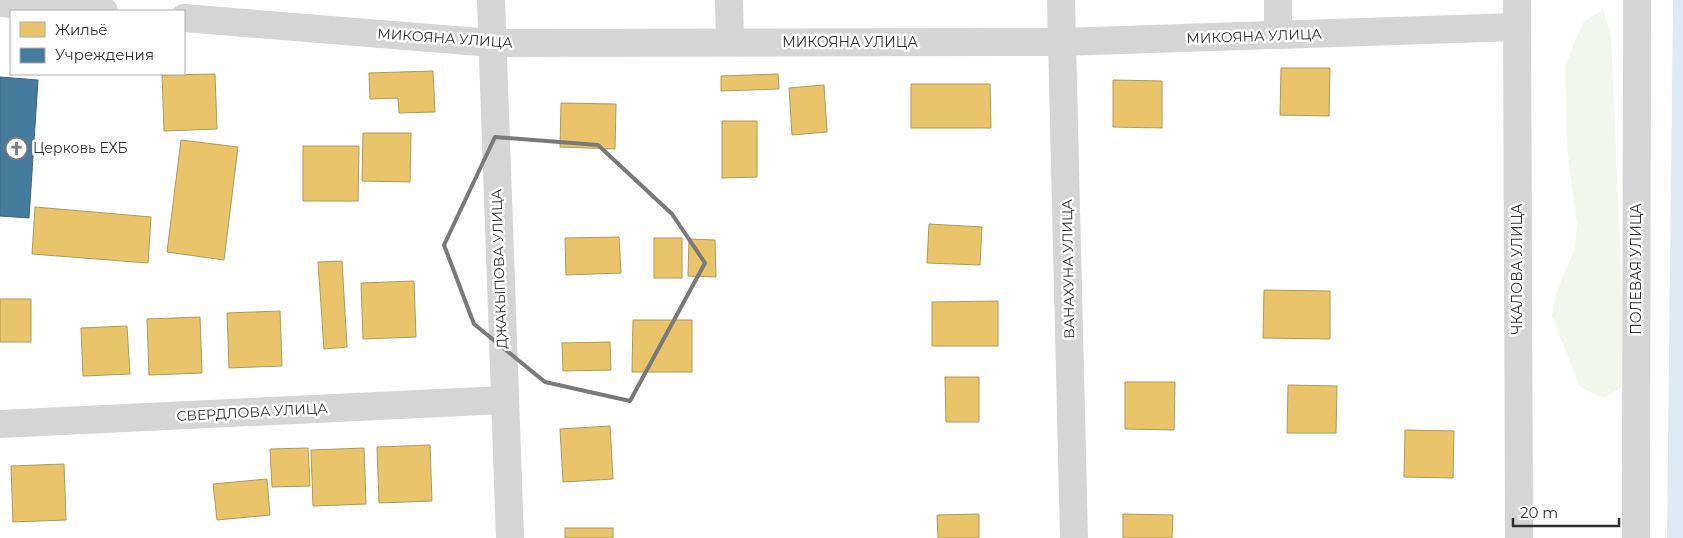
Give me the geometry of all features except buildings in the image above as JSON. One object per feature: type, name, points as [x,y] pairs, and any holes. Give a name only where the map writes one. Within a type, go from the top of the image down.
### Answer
[{"type":"street","name":"ДЖАКЫПОВА УЛИЦА","points":[[491,0],[503,400],[510,538]]},
{"type":"street","points":[[729,0],[730,42]]},
{"type":"street","name":"ВАНАХУНА УЛИЦА","points":[[1061,0],[1074,538]]},
{"type":"street","points":[[1278,0],[1278,35]]},
{"type":"street","name":"ЧКАЛОВА УЛИЦА","points":[[1517,0],[1519,538]]},
{"type":"street","name":"ПОЛЕВАЯ УЛИЦА","points":[[1636,538],[1637,0]]},
{"type":"street","points":[[0,3],[91,10]]},
{"type":"street","name":"МИКОЯНА УЛИЦА","points":[[185,18],[492,43],[1062,42],[1516,27]]},
{"type":"street","name":"СВЕРДЛОВА УЛИЦА","points":[[0,424],[503,400]]},
{"type":"highlighted area","points":[[495,137],[598,145],[672,214],[705,263],[630,401],[545,382],[474,324],[444,245]]},
{"type":"shaded area","points":[[1673,0],[1683,0],[1683,538],[1667,538]]},
{"type":"shaded area","points":[[1603,9],[1611,36],[1625,385],[1603,398],[1580,387],[1552,316],[1556,293],[1575,249],[1577,225],[1567,147],[1565,66],[1583,23]]},
{"type":"place","name":"Церковь ЕХБ","points":[[17,148]]}]
